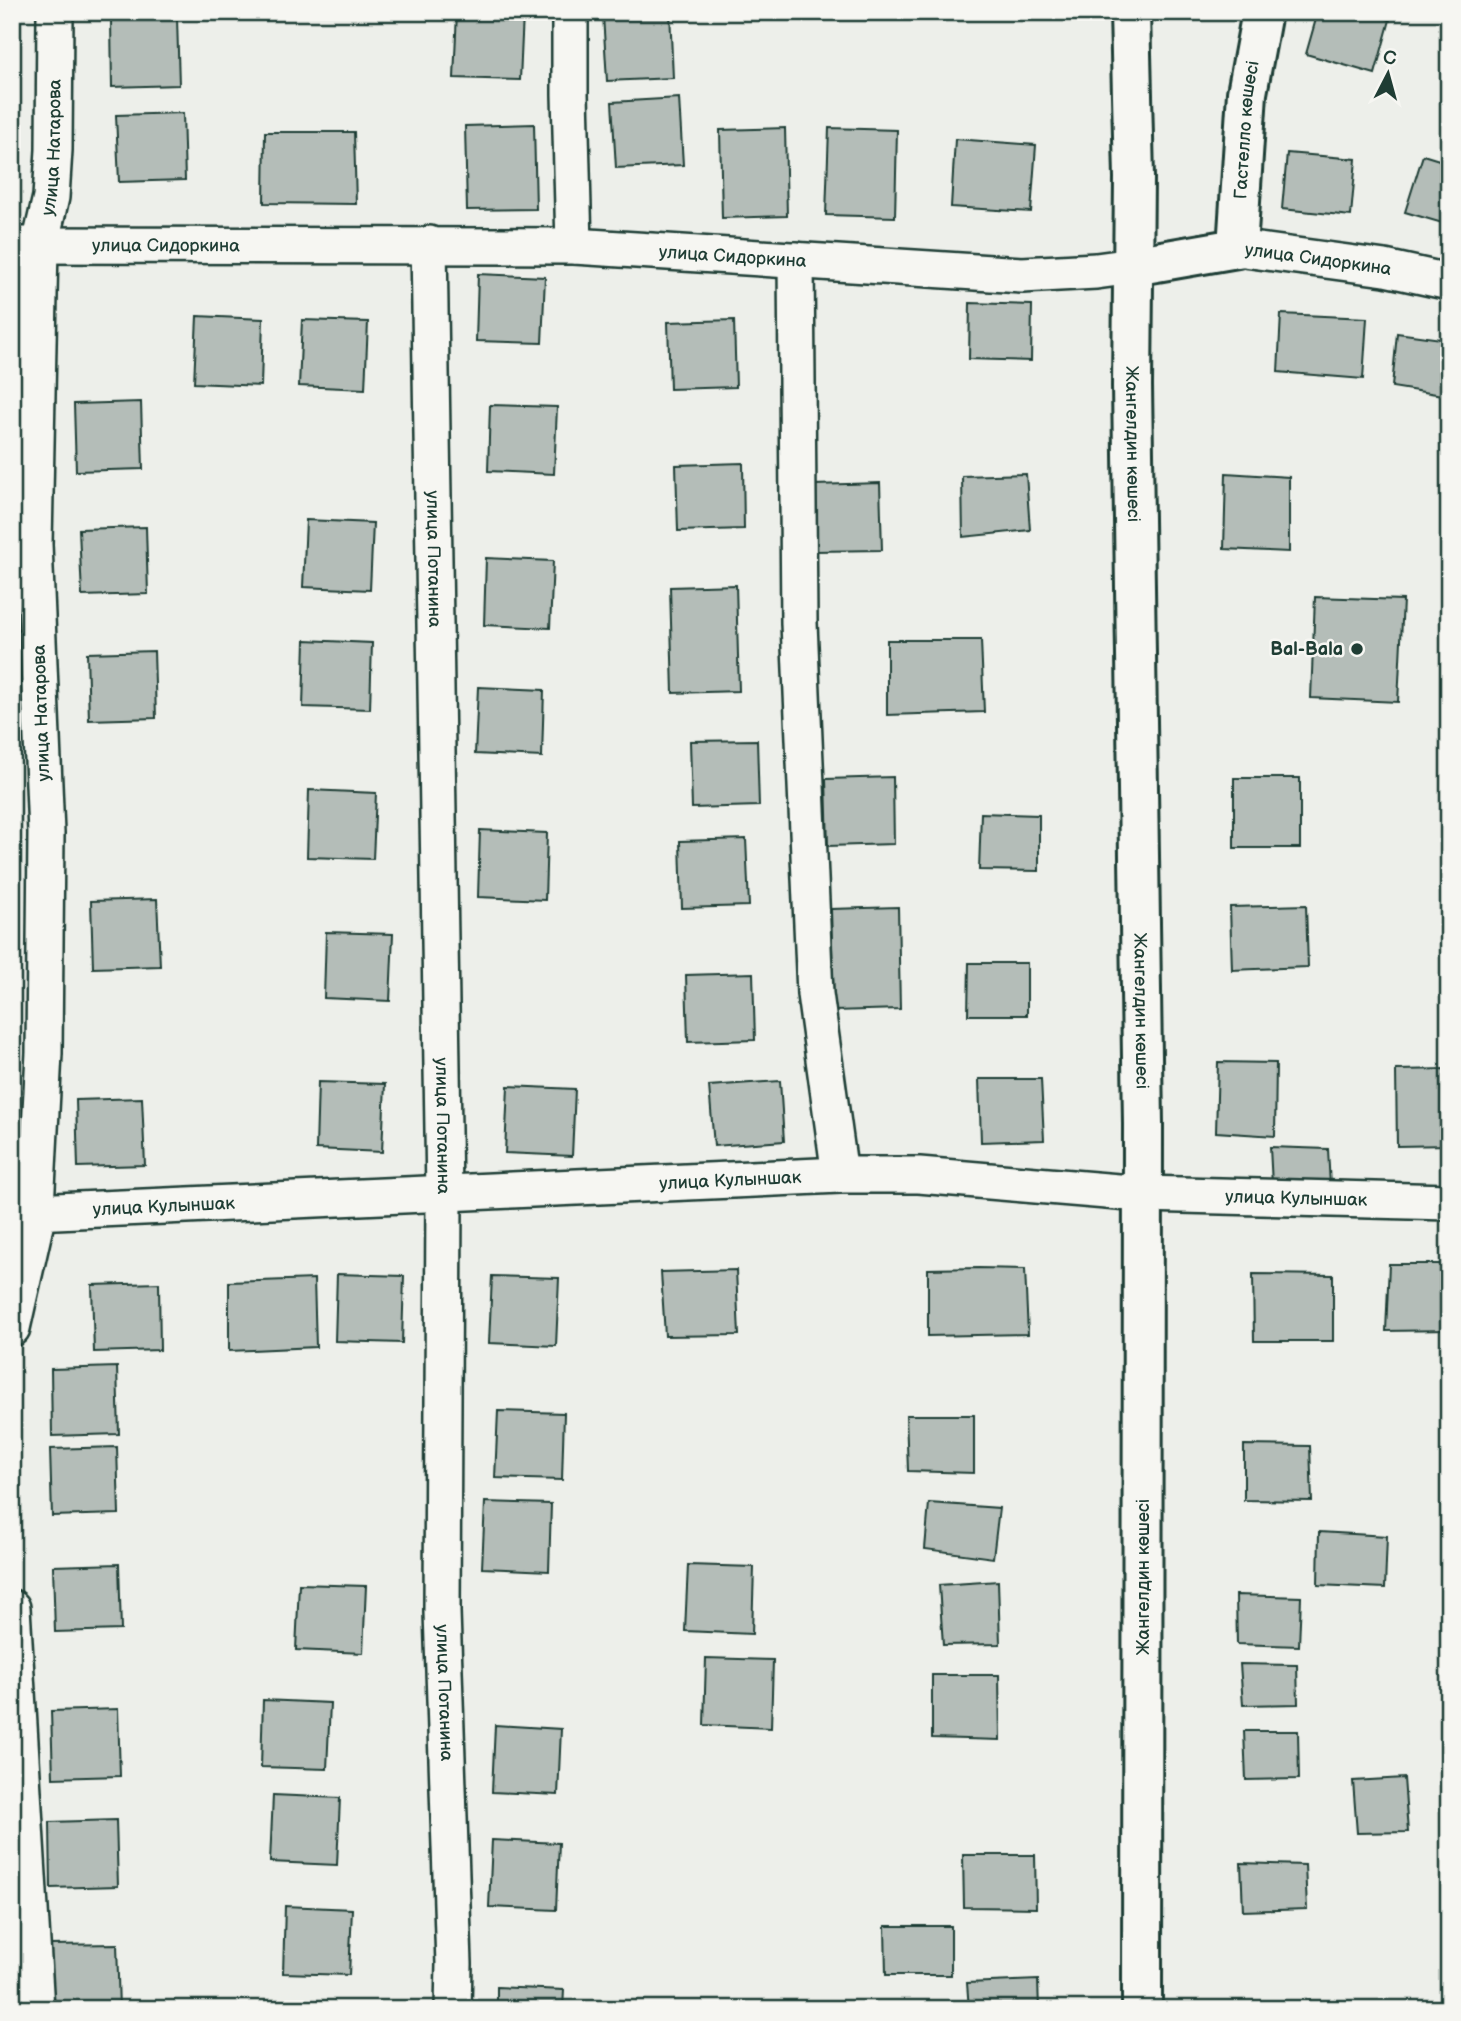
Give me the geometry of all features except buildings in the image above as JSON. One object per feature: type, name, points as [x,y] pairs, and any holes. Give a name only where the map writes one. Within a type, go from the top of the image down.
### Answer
[{"type":"main road","name":"Жангелдин көшесі","points":[[1130,12],[1135,178],[1132,386],[1142,1194],[1142,2009]]},
{"type":"main road","name":"Гастелло көшесі","points":[[1237,248],[1247,93],[1262,12]]},
{"type":"main road","name":"улица Сидоркина","points":[[1133,266],[1237,248]]},
{"type":"street","name":"улица Натарова","points":[[12,1328],[44,1053],[46,833],[34,544],[26,245],[51,197],[55,12]]},
{"type":"street","points":[[570,12],[574,246]]},
{"type":"street","name":"улица Потанина","points":[[429,244],[444,1194],[442,1612],[454,1964],[453,2009]]},
{"type":"street","name":"улица Сидоркина","points":[[26,245],[574,246],[1022,275],[1133,266]]},
{"type":"street","name":"улица Сидоркина","points":[[1237,248],[1385,268],[1449,282]]},
{"type":"street","points":[[796,260],[799,623],[815,980],[840,1175]]},
{"type":"street","name":"улица Кулыншак","points":[[24,1213],[840,1175],[919,1175],[1142,1194],[1449,1202]]},
{"type":"street","points":[[12,1608],[36,2009]]},
{"type":"place","name":"Bal-Bala","points":[[1357,649]]}]
